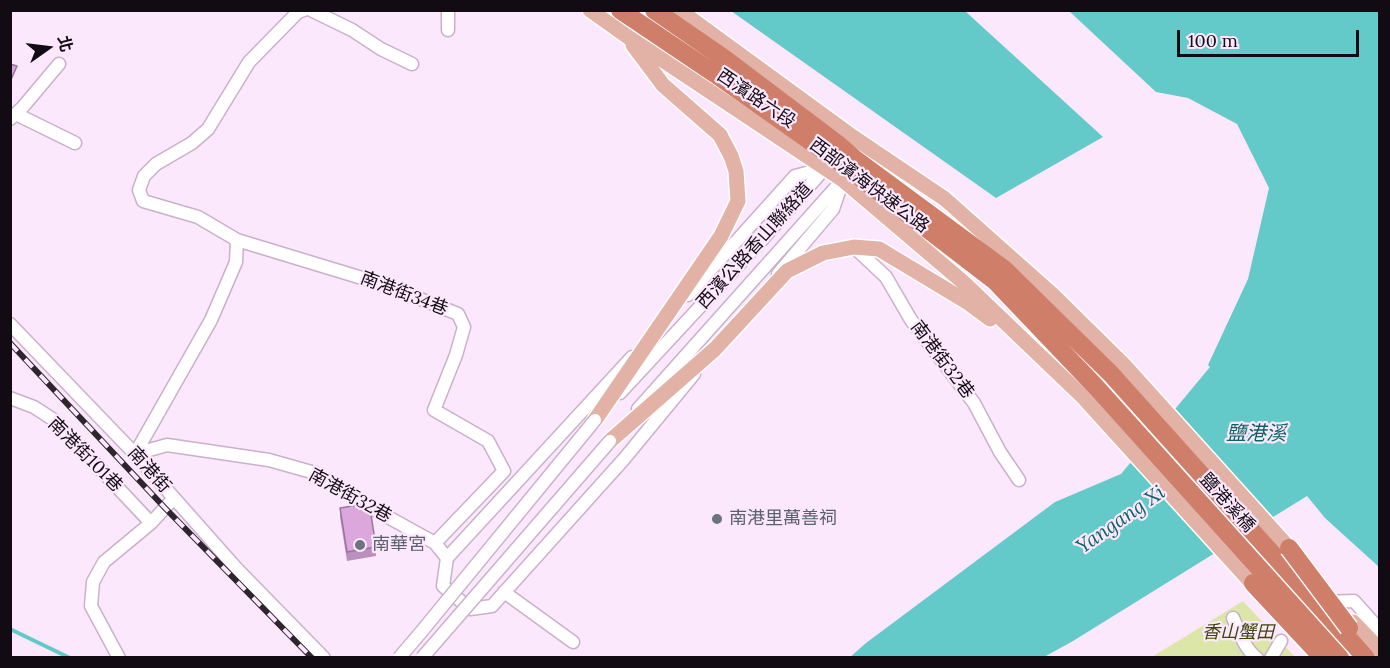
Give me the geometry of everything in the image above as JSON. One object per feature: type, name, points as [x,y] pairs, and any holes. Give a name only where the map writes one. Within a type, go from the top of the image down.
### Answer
[{"type":"highway","name":"西部濱海快速公路","points":[[620,10],[837,151]]},
{"type":"highway","name":"西部濱海快速公路","points":[[654,10],[725,59],[837,151],[849,169],[994,281],[1089,391]]},
{"type":"highway","name":"西部濱海快速公路","points":[[849,169],[1004,269],[1118,370]]},
{"type":"highway","name":"鹽港溪橋","points":[[1118,370],[1348,627]]},
{"type":"highway","name":"鹽港溪橋","points":[[1089,391],[1317,653]]},
{"type":"highway","points":[[1289,548],[1371,657]]},
{"type":"highway","points":[[1253,583],[1317,653],[1340,657]]},
{"type":"highway","points":[[1348,627],[1366,657]]},
{"type":"main road","name":"西濱路六段","points":[[590,10],[628,37],[837,151],[945,199],[1053,295],[1118,370]]},
{"type":"main road","name":"西濱路六段","points":[[679,10],[837,151],[849,169],[1034,350],[1089,391]]},
{"type":"main road","points":[[595,420],[721,236],[738,201],[736,171],[720,135],[663,85],[628,37]]},
{"type":"main road","points":[[610,441],[715,349],[787,271],[823,253],[854,247],[879,249],[967,302],[1034,350]]},
{"type":"main road","name":"鹽港溪橋","points":[[1118,370],[1289,548]]},
{"type":"main road","name":"鹽港溪橋","points":[[1089,391],[1253,583]]},
{"type":"main road","points":[[1348,627],[1380,650]]},
{"type":"street","name":"南港街34巷","points":[[304,10],[298,12],[249,62],[208,129],[192,144],[156,164],[144,176],[139,190],[143,201],[198,217],[237,240],[385,285],[458,315],[464,327],[456,355],[434,410],[488,441],[504,471],[435,543]]},
{"type":"street","points":[[311,10],[352,30],[381,50],[412,64]]},
{"type":"street","points":[[448,10],[448,30]]},
{"type":"street","points":[[59,64],[13,116],[75,143]]},
{"type":"street","points":[[837,151],[795,176],[447,558],[442,586],[470,609],[492,606],[624,459],[832,208],[849,169]]},
{"type":"street","name":"西濱公路香山聯絡道","points":[[399,657],[595,420],[759,243],[837,151]]},
{"type":"street","name":"西濱公路香山聯絡道","points":[[422,657],[849,169]]},
{"type":"street","points":[[135,454],[211,320],[236,262],[237,240]]},
{"type":"street","name":"南港街32巷","points":[[854,247],[886,277],[911,320],[974,403],[1000,452],[1019,480]]},
{"type":"street","name":"南港街","points":[[10,324],[174,498],[151,523],[104,562],[93,582],[91,606],[119,657]]},
{"type":"street","name":"南港街101巷","points":[[10,398],[34,407],[54,420],[151,523]]},
{"type":"street","name":"南港街32巷","points":[[135,454],[167,446],[269,460],[315,473],[435,543],[447,558]]},
{"type":"street","points":[[174,498],[237,569],[324,657]]},
{"type":"street","points":[[504,592],[573,642]]},
{"type":"street","points":[[1324,602],[1354,601],[1380,630]]},
{"type":"street","points":[[1233,618],[1254,656],[1257,657]]},
{"type":"street","points":[[1271,657],[1281,641]]},
{"type":"green space","name":"香山蟹田","points":[[1243,601],[1295,657],[1153,658],[1155,655]]},
{"type":"water","points":[[731,11],[965,11],[1103,137],[996,198]]},
{"type":"water","points":[[1069,11],[1379,11],[1379,567],[1325,518],[1307,496],[1044,657],[849,658],[1055,502],[1121,474],[1210,367],[1208,365],[1248,279],[1269,188],[1237,124],[1188,98],[1156,92]]},
{"type":"building","points":[[10,64],[17,66],[10,82]]},
{"type":"building","name":"南華宮","points":[[364,504],[370,508],[376,547],[347,552],[340,508]]},
{"type":"waterway","points":[[10,629],[70,658]]},
{"type":"railway","points":[[10,343],[165,508],[312,658]]},
{"type":"place","name":"南港里萬善祠","points":[[717,519]]},
{"type":"place","name":"南華宮","points":[[360,545]]},
{"type":"water label","name":"鹽港溪","points":[[1256,434]]},
{"type":"water label","name":"Yangang Xi","points":[[1121,520]]}]
